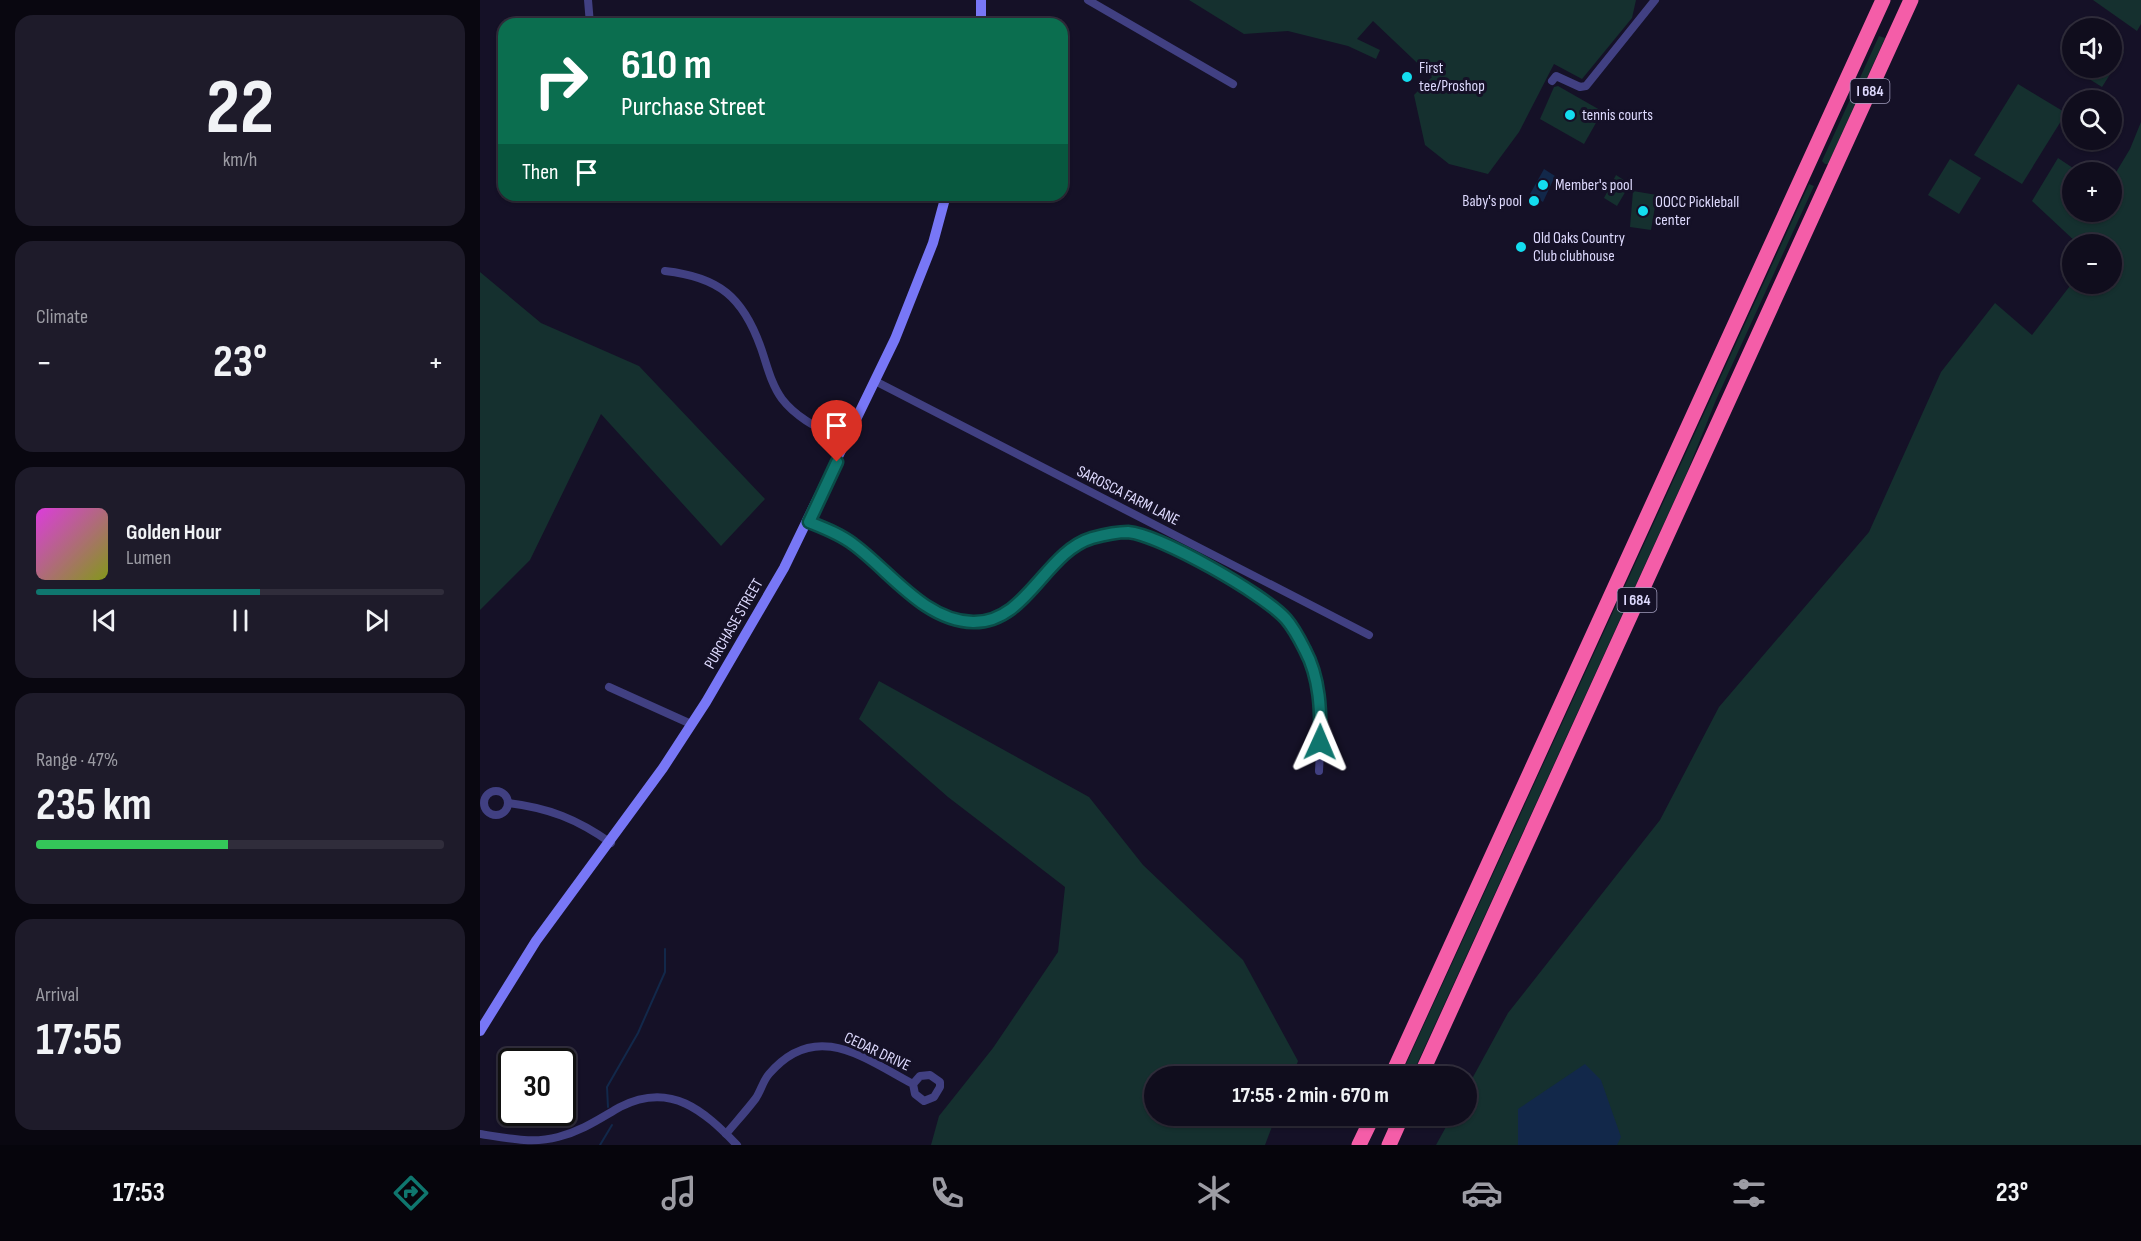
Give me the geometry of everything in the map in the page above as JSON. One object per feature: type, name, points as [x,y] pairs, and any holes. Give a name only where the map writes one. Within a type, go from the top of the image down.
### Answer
[{"type":"highway","name":"I 684","points":[[1396,1066],[1883,0]]},
{"type":"highway","name":"I 684","points":[[1425,1066],[1911,0]]},
{"type":"highway","points":[[1359,1145],[1368,1126]]},
{"type":"highway","points":[[1389,1145],[1398,1126]]},
{"type":"main road","points":[[981,0],[981,18]]},
{"type":"main road","name":"PURCHASE STREET","points":[[480,1031],[532,946],[610,843],[691,724],[761,608],[809,522],[875,381],[933,243],[944,201]]},
{"type":"street","points":[[588,0],[590,18]]},
{"type":"street","points":[[1088,0],[1233,84]]},
{"type":"street","points":[[1552,81],[1556,76],[1580,87],[1586,86],[1655,0]]},
{"type":"street","points":[[665,271],[696,275],[712,281],[726,292],[754,330],[773,382],[782,398],[806,421],[846,442]]},
{"type":"street","name":"SAROSCA FARM LANE","points":[[875,381],[1369,635]]},
{"type":"street","points":[[809,522],[848,541],[882,570],[943,615],[973,622],[987,619],[1018,603],[1071,548],[1090,539],[1127,532],[1142,535],[1175,550],[1255,594],[1287,620],[1306,651],[1316,676],[1321,709],[1318,771]]},
{"type":"street","points":[[609,687],[691,724]]},
{"type":"street","points":[[508,803],[539,807],[564,814],[610,843]]},
{"type":"street","name":"CEDAR DRIVE","points":[[726,1134],[756,1097],[767,1076],[777,1066],[807,1047],[822,1044],[851,1051],[913,1084]]},
{"type":"street","points":[[480,1134],[521,1141],[559,1137],[591,1126],[622,1106],[646,1098],[676,1100],[697,1108],[712,1119],[737,1145]]},
{"type":"green space","points":[[1189,0],[1636,0],[1632,18],[1582,79],[1554,64],[1519,132],[1488,174],[1449,164],[1425,145],[1414,95],[1432,77],[1373,21],[1357,39],[1380,50],[1376,59],[1348,46],[1288,31],[1244,34]]},
{"type":"green space","points":[[2093,0],[2141,0],[2141,24],[2137,31],[2122,20],[2122,18],[2119,18]]},
{"type":"green space","points":[[1879,36],[1885,38],[1828,164],[1825,164],[1822,161]]},
{"type":"green space","points":[[2088,78],[2108,78],[2102,87]]},
{"type":"green space","points":[[2018,84],[2062,111],[2062,119],[2022,184],[1974,155]]},
{"type":"green space","name":"tennis courts","points":[[1558,86],[1600,110],[1601,114],[1584,144],[1540,119],[1554,87]]},
{"type":"green space","points":[[2141,122],[2141,1145],[1436,1145],[1446,1126],[1477,1126],[1477,1070],[1508,1013],[1660,820],[1719,707],[1869,532],[1941,372],[1995,303],[2032,335],[2064,294],[2122,294],[2122,234],[2067,234],[2032,201],[2058,158],[2064,162],[2062,162],[2062,222],[2122,222],[2122,162]]},
{"type":"green space","points":[[1950,159],[1981,178],[1959,214],[1928,195]]},
{"type":"green space","points":[[1616,175],[1630,184],[1617,206],[1604,198]]},
{"type":"green space","points":[[1809,184],[1814,186],[1716,400],[1686,475],[1416,1066],[1405,1066]]},
{"type":"green space","name":"OOCC Pickleball center","points":[[1633,191],[1657,195],[1651,230],[1630,227]]},
{"type":"green space","points":[[480,272],[541,323],[639,366],[765,499],[721,546],[601,414],[530,560],[480,610]]},
{"type":"green space","points":[[879,681],[1089,797],[1143,865],[1243,960],[1298,1061],[1296,1066],[1144,1066],[1144,1126],[1272,1126],[1265,1145],[931,1145],[939,1116],[993,1048],[1058,952],[1065,887],[948,797],[859,719]]},
{"type":"water","name":"Member's pool","points":[[1544,169],[1555,176],[1543,202],[1530,194]]},
{"type":"water","points":[[1585,1064],[1601,1080],[1621,1137],[1617,1145],[1518,1145],[1518,1109]]},
{"type":"waterway","points":[[608,1107],[607,1087],[638,1033],[665,972],[665,949]]},
{"type":"waterway","points":[[600,1145],[612,1125]]},
{"type":"place","name":"First tee/Proshop","points":[[1407,77]]},
{"type":"place","name":"tennis courts","points":[[1570,115]]},
{"type":"place","name":"Member's pool","points":[[1543,185]]},
{"type":"place","name":"Baby's pool","points":[[1534,201]]},
{"type":"place","name":"OOCC Pickleball center","points":[[1643,211]]},
{"type":"place","name":"Old Oaks Country Club clubhouse","points":[[1521,247]]},
{"type":"route","points":[[837,462],[809,522],[842,536],[855,545],[882,570],[943,615],[973,622],[1005,612],[1018,603],[1048,569],[1071,548],[1090,539],[1127,532],[1142,535],[1175,550],[1248,590],[1287,620],[1306,651],[1316,676],[1321,709],[1320,742]]}]
